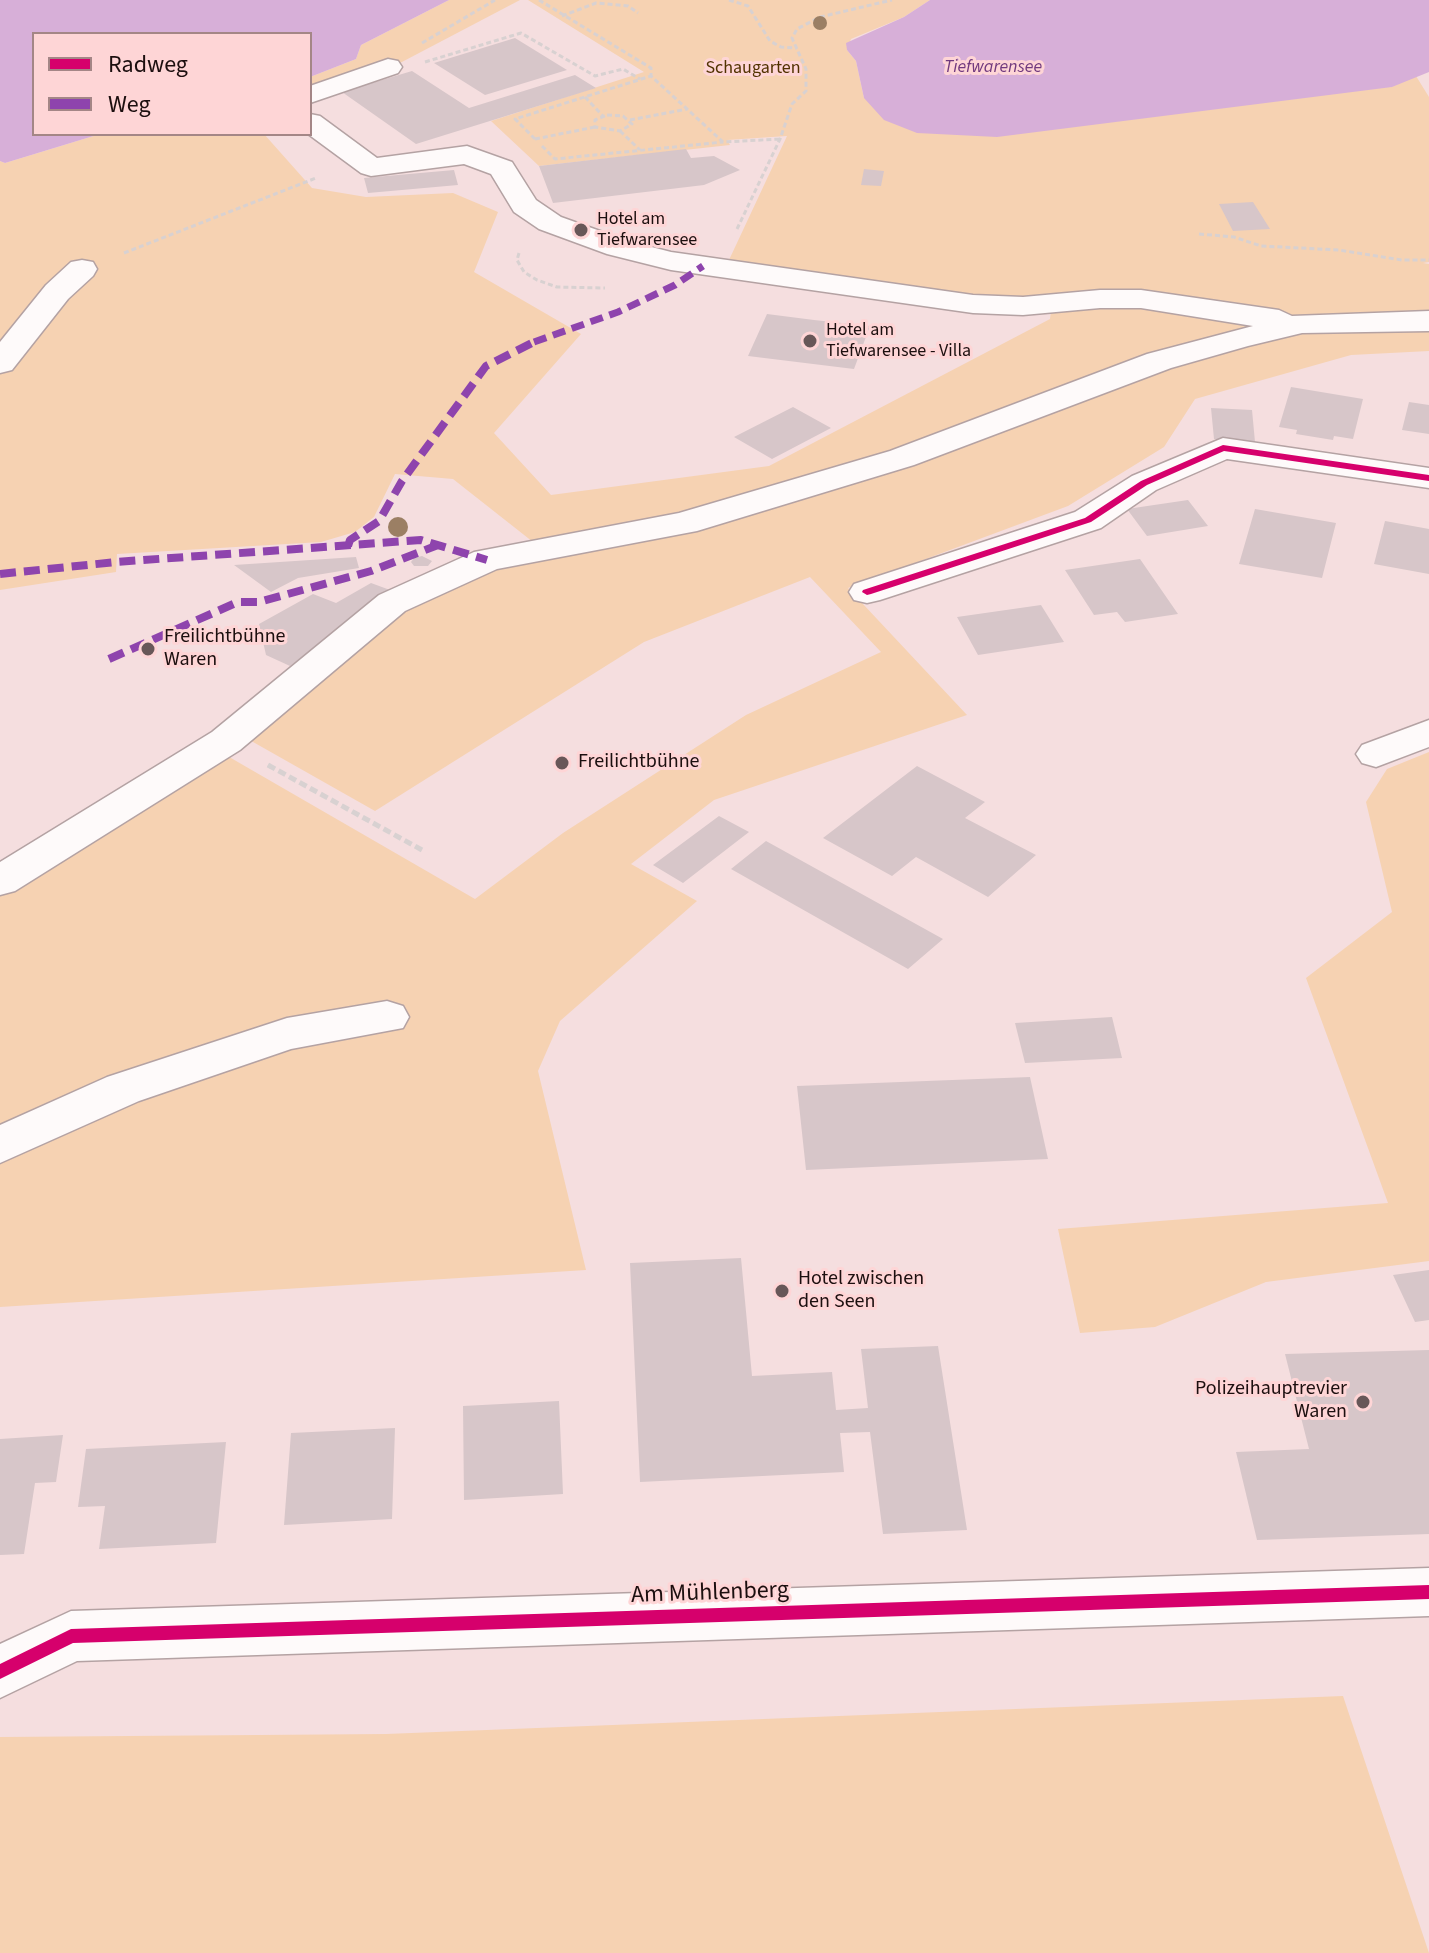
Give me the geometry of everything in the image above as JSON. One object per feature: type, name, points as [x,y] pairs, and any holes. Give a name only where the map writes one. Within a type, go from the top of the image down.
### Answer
[{"type":"street","points":[[312,94],[401,66]]},
{"type":"street","points":[[312,123],[371,167],[467,155],[502,168],[524,206],[550,223],[618,248],[719,268],[973,304],[1023,306],[1100,299],[1141,299],[1302,323],[1429,321]]},
{"type":"street","points":[[0,363],[57,292],[82,269]]},
{"type":"street","points":[[0,881],[226,741],[392,603],[487,560],[699,519],[902,458],[1159,361],[1302,323]]},
{"type":"street","points":[[867,592],[1088,520],[1144,483],[1223,448],[1429,478]]},
{"type":"street","points":[[1376,754],[1429,732]]},
{"type":"street","points":[[0,1145],[123,1089],[287,1034],[387,1017]]},
{"type":"street","name":"Am Mühlenberg","points":[[0,1672],[71,1636],[1429,1592]]},
{"type":"path","points":[[401,66],[436,34],[495,0]]},
{"type":"path","points":[[539,0],[651,68],[651,76],[723,142]]},
{"type":"path","points":[[729,0],[748,6]]},
{"type":"path","points":[[743,0],[770,41],[781,47],[797,48]]},
{"type":"path","points":[[719,268],[780,139],[792,104],[806,91],[806,69],[792,38],[797,29],[820,17],[892,0]]},
{"type":"path","points":[[561,16],[596,3],[628,6],[638,13]]},
{"type":"path","points":[[401,66],[521,33],[595,76],[623,69],[641,79]]},
{"type":"path","points":[[651,76],[515,119],[555,159],[780,139]]},
{"type":"path","points":[[585,97],[603,116]]},
{"type":"path","points":[[595,127],[595,120],[603,116],[617,115],[630,120],[688,109]]},
{"type":"path","points":[[535,139],[595,127],[620,131],[630,127],[630,120]]},
{"type":"path","points":[[620,131],[640,151]]},
{"type":"path","points":[[82,269],[362,160]]},
{"type":"path","points":[[1199,234],[1234,237],[1261,246],[1339,250],[1402,260],[1429,260]]},
{"type":"path","points":[[226,741],[422,850]]},
{"type":"green space","points":[[449,0],[520,0],[400,63],[386,65],[312,92],[312,76],[356,59],[361,45]]},
{"type":"green space","name":"Schaugarten","points":[[528,0],[930,0],[904,17],[851,39],[847,50],[856,61],[864,98],[1391,87],[1416,76],[1429,97],[1429,262],[1423,263],[1429,264],[1429,351],[1351,355],[1195,399],[1164,447],[1068,506],[848,588],[967,715],[714,800],[631,864],[697,901],[560,1021],[538,1071],[586,1270],[0,1307],[0,869],[224,754],[475,899],[563,833],[746,715],[881,652],[810,577],[644,642],[375,811],[246,738],[399,608],[533,542],[453,479],[395,474],[374,517],[355,532],[321,542],[117,554],[116,572],[0,590],[0,161],[5,163],[93,136],[266,136],[312,188],[366,197],[453,193],[498,212],[474,272],[581,334],[494,433],[551,495],[769,466],[1050,319],[1053,295],[977,298],[764,270],[729,260],[787,136],[727,140],[730,145],[539,166],[491,121],[644,72]]},
{"type":"green space","points":[[1429,752],[1429,1261],[1266,1282],[1155,1327],[1080,1333],[1058,1229],[1388,1203],[1306,978],[1392,912],[1366,802],[1387,769]]},
{"type":"green space","points":[[1343,1696],[1429,1953],[0,1953],[0,1737],[386,1734]]},
{"type":"water","points":[[0,0],[449,0],[361,45],[356,59],[312,76],[312,32],[32,32],[32,136],[93,136],[5,163],[0,161]]},
{"type":"water","name":"Tiefwarensee","points":[[930,0],[1429,0],[1429,72],[1392,87],[997,137],[917,133],[884,120],[864,98],[856,61],[847,50],[846,43],[904,17]]},
{"type":"building","points":[[515,38],[567,70],[485,95],[434,63]]},
{"type":"building","points":[[412,71],[469,108],[575,75],[596,88],[416,144],[342,92]]},
{"type":"building","points":[[686,149],[691,158],[714,156],[740,170],[704,185],[553,203],[539,166]]},
{"type":"building","points":[[864,169],[884,171],[881,186],[861,185]]},
{"type":"building","points":[[454,170],[458,185],[368,193],[364,178]]},
{"type":"building","points":[[1253,202],[1270,229],[1233,231],[1219,204]]},
{"type":"building","name":"Hotel am Tiefwarensee - Villa","points":[[767,314],[870,326],[854,369],[748,356]]},
{"type":"building","points":[[1291,387],[1363,399],[1353,439],[1334,436],[1333,440],[1296,434],[1297,430],[1279,427]]},
{"type":"building","points":[[1409,402],[1429,405],[1429,434],[1402,430]]},
{"type":"building","points":[[793,407],[831,428],[772,459],[734,437]]},
{"type":"building","points":[[1211,408],[1252,410],[1255,442],[1214,439]]},
{"type":"building","points":[[1188,500],[1208,526],[1147,536],[1127,509]]},
{"type":"building","points":[[1255,509],[1336,523],[1322,578],[1239,564]]},
{"type":"building","points":[[1385,521],[1429,529],[1429,574],[1374,564]]},
{"type":"building","points":[[422,556],[432,561],[428,566],[414,566],[411,562],[414,558]]},
{"type":"building","points":[[356,557],[359,568],[298,578],[271,592],[234,565]]},
{"type":"building","points":[[1140,559],[1178,614],[1125,622],[1117,612],[1094,615],[1065,570]]},
{"type":"building","points":[[371,583],[390,590],[290,666],[266,655],[259,624],[313,594],[336,603]]},
{"type":"building","points":[[1041,605],[1064,642],[978,655],[957,617]]},
{"type":"building","points":[[917,766],[985,802],[965,818],[1036,855],[988,897],[916,857],[892,876],[823,838]]},
{"type":"building","points":[[719,816],[749,832],[683,883],[653,865]]},
{"type":"building","points":[[766,841],[943,939],[908,969],[731,869]]},
{"type":"building","points":[[1112,1017],[1122,1058],[1025,1063],[1015,1023]]},
{"type":"building","points":[[1030,1077],[1048,1159],[806,1170],[797,1086]]},
{"type":"building","points":[[741,1258],[752,1376],[832,1372],[836,1410],[868,1408],[861,1349],[938,1346],[967,1530],[883,1534],[870,1432],[840,1433],[844,1472],[640,1482],[630,1263]]},
{"type":"building","points":[[1429,1270],[1429,1320],[1415,1322],[1393,1275]]},
{"type":"building","name":"Polizeihauptrevier Waren","points":[[1429,1350],[1429,1534],[1257,1540],[1236,1452],[1309,1449],[1285,1354]]},
{"type":"building","points":[[559,1401],[563,1494],[464,1500],[463,1406]]},
{"type":"building","points":[[395,1428],[392,1519],[284,1525],[291,1433]]},
{"type":"building","points":[[63,1435],[56,1482],[35,1483],[24,1554],[0,1555],[0,1439]]},
{"type":"building","points":[[226,1442],[216,1543],[99,1549],[105,1506],[78,1507],[86,1449]]},
{"type":"marked path","points":[[348,546],[350,540],[379,521],[402,481],[486,366],[546,336],[618,312],[675,285],[703,266]]},
{"type":"marked path","points":[[0,574],[116,562],[421,540],[487,560]]},
{"type":"marked path","points":[[109,659],[238,602],[259,602],[371,571],[438,545]]},
{"type":"cycle path","points":[[867,592],[1088,520],[1144,483],[1223,448],[1429,478]]},
{"type":"cycle path","points":[[0,1672],[71,1636],[1429,1592]]},
{"type":"place","name":"Hotel am Tiefwarensee","points":[[581,230]]},
{"type":"place","name":"Hotel am Tiefwarensee - Villa","points":[[810,341]]},
{"type":"place","name":"Freilichtbühne Waren","points":[[148,649]]},
{"type":"place","name":"Freilichtbühne","points":[[562,763]]},
{"type":"place","name":"Hotel zwischen den Seen","points":[[782,1291]]},
{"type":"place","name":"Polizeihauptrevier Waren","points":[[1363,1402]]}]
